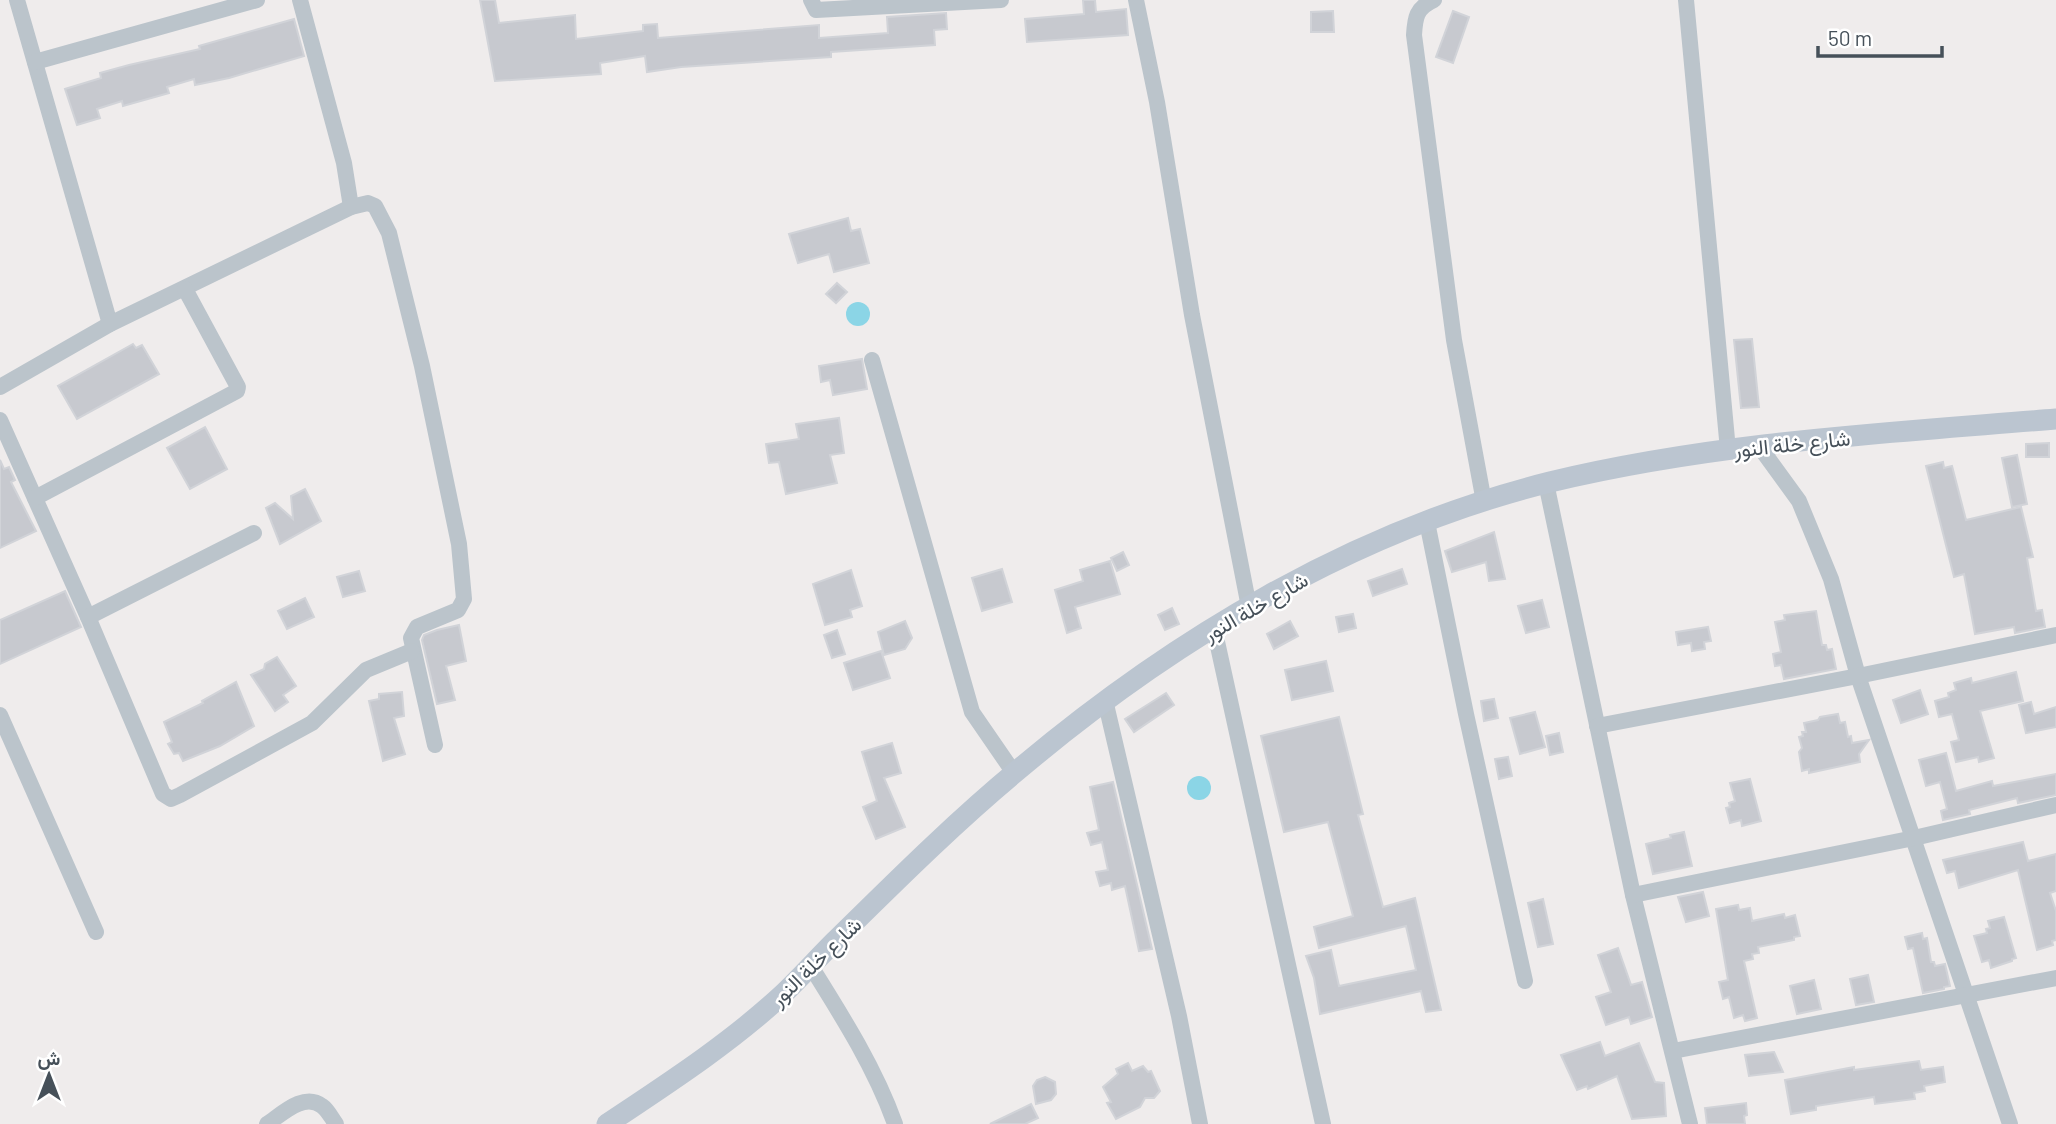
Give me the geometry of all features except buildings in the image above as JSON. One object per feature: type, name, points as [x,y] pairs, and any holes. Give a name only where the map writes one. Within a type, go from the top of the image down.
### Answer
[{"type":"street","points":[[17,0],[110,324]]},
{"type":"street","points":[[35,62],[257,0]]},
{"type":"street","points":[[300,0],[344,163],[351,207]]},
{"type":"street","points":[[811,0],[816,10],[1001,0]]},
{"type":"street","points":[[1136,0],[1157,102],[1192,315],[1249,607]]},
{"type":"street","points":[[1433,0],[1419,9],[1414,35],[1454,340],[1484,502]]},
{"type":"street","points":[[1686,0],[1728,450]]},
{"type":"street","points":[[0,387],[110,324],[351,207],[368,203],[374,206],[389,233],[422,366],[459,544],[464,599],[458,610],[418,627],[411,638],[435,745]]},
{"type":"street","points":[[35,498],[237,391],[238,387],[185,289]]},
{"type":"street","points":[[872,360],[972,712],[1014,773]]},
{"type":"street","name":"شارع خلة النور","points":[[607,1124],[674,1079],[752,1020],[932,846],[1014,773],[1104,700],[1249,607],[1368,546],[1484,502],[1546,483],[1608,470],[1759,446],[2056,419]]},
{"type":"street","points":[[0,420],[163,794],[171,799],[301,730],[312,723],[366,670],[412,651]]},
{"type":"street","points":[[1759,446],[1799,501],[1831,579],[1858,676],[2010,1124]]},
{"type":"street","points":[[1546,483],[1633,895],[1690,1124]]},
{"type":"street","points":[[1427,522],[1525,982]]},
{"type":"street","points":[[88,617],[254,533]]},
{"type":"street","points":[[1214,628],[1323,1124]]},
{"type":"street","points":[[1597,726],[2056,635]]},
{"type":"street","points":[[1104,700],[1179,1016],[1200,1124]]},
{"type":"street","points":[[0,715],[96,932]]},
{"type":"street","points":[[1633,895],[2056,806]]},
{"type":"street","points":[[810,965],[837,1007],[873,1074],[894,1124]]},
{"type":"street","points":[[1673,1051],[2056,978]]},
{"type":"street","points":[[267,1124],[299,1103],[310,1100],[322,1106],[336,1124]]},
{"type":"water","points":[[858,302],[867,305],[870,314],[867,323],[858,326],[849,323],[846,314],[849,305]]},
{"type":"water","points":[[1199,776],[1208,779],[1211,788],[1208,797],[1199,800],[1190,797],[1187,788],[1190,779]]}]
